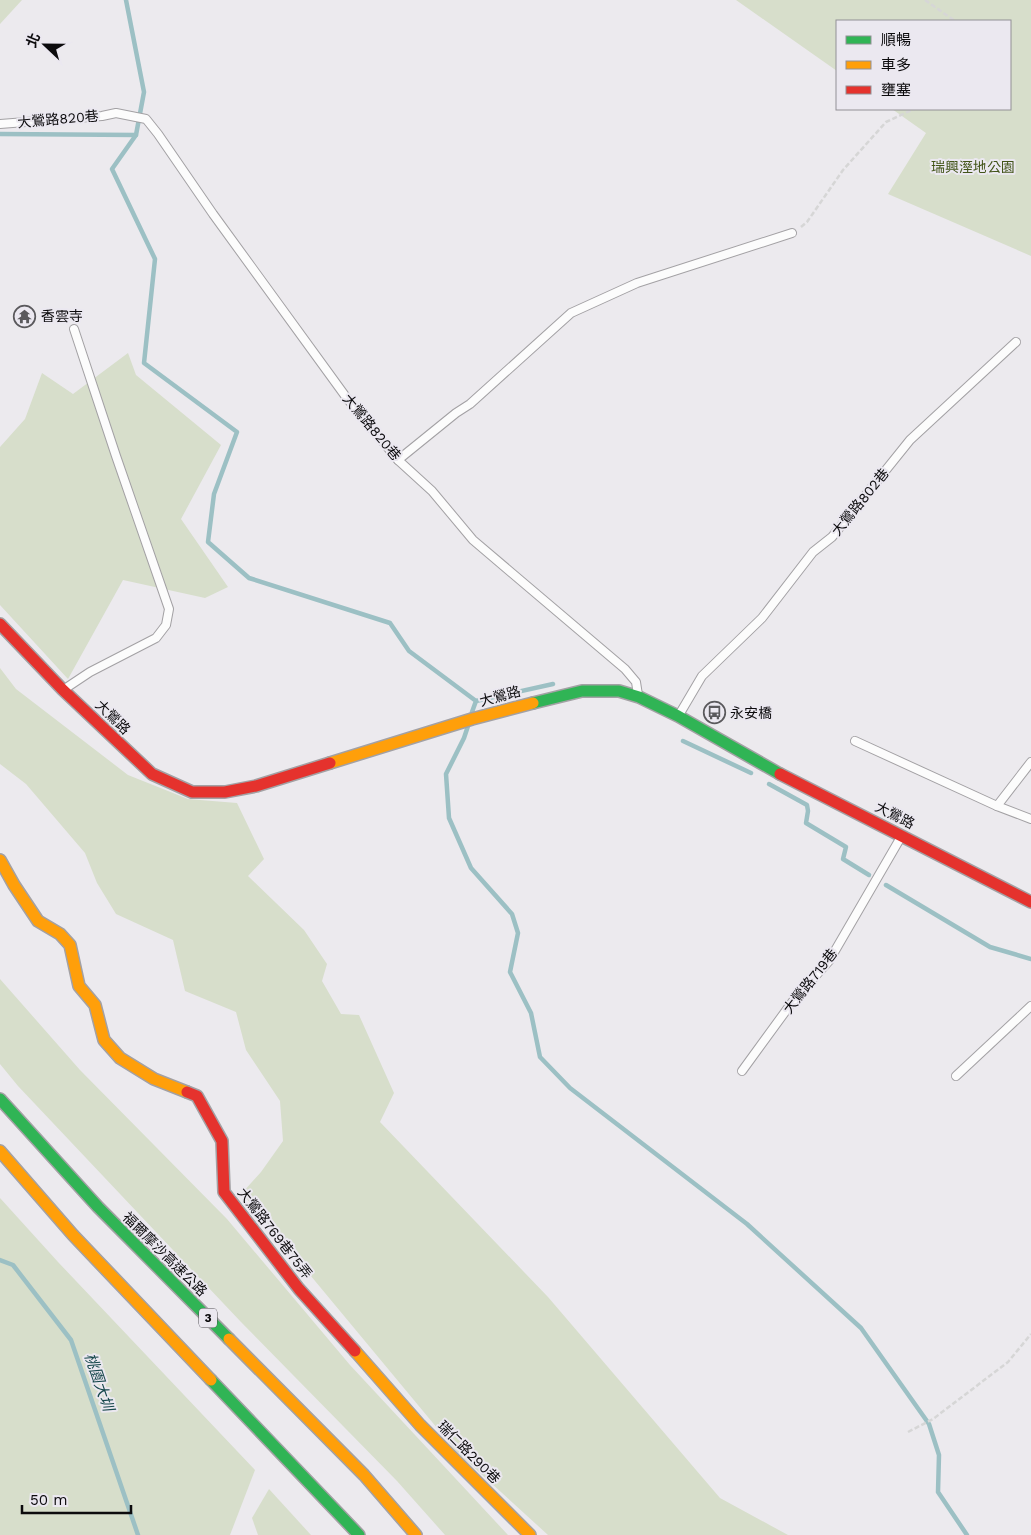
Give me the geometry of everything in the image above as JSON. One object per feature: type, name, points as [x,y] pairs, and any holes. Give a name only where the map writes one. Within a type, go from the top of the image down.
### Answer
[{"type":"main road","name":"大鶯路","points":[[0,624],[64,690],[152,774],[192,792],[225,792],[256,786],[448,726],[551,698],[582,692],[619,691],[639,697],[678,716],[778,773],[1031,902]]},
{"type":"main road","name":"大鶯路769巷75弄","points":[[0,860],[38,921],[60,934],[70,945],[79,986],[95,1005],[104,1040],[120,1058],[154,1079],[197,1096],[222,1141],[224,1192],[299,1289],[388,1389]]},
{"type":"main road","name":"福爾摩沙高速公路","points":[[0,1099],[98,1207],[364,1475],[416,1535]]},
{"type":"main road","points":[[0,1151],[73,1235],[359,1535]]},
{"type":"main road","name":"瑞仁路290巷","points":[[388,1389],[420,1425],[530,1535]]},
{"type":"lane","name":"大鶯路820巷","points":[[0,124],[102,116],[116,113],[146,119],[346,397],[398,460],[432,491],[474,540],[625,669],[636,682],[639,697]]},
{"type":"lane","points":[[398,460],[470,404],[571,313],[637,283],[792,233]]},
{"type":"lane","points":[[64,690],[90,672],[156,638],[166,625],[169,610],[74,329]]},
{"type":"lane","name":"大鶯路802巷","points":[[678,716],[702,676],[762,618],[813,552],[832,538],[910,440],[1016,342]]},
{"type":"lane","points":[[855,741],[997,806],[1031,819]]},
{"type":"lane","points":[[997,806],[1031,762]]},
{"type":"lane","name":"大鶯路719巷","points":[[742,1071],[793,1001],[829,961],[902,836]]},
{"type":"lane","points":[[956,1076],[1031,1006]]},
{"type":"path","points":[[925,0],[954,20]]},
{"type":"path","points":[[792,233],[807,222],[843,170],[886,122],[912,110]]},
{"type":"path","points":[[908,1432],[931,1420],[1008,1362],[1031,1334]]},
{"type":"green space","points":[[0,0],[22,0],[0,24]]},
{"type":"green space","name":"瑞興溼地公園","points":[[736,0],[1031,0],[1031,256],[888,194],[926,133],[893,110],[1011,110],[1011,20],[836,20],[836,70]]},
{"type":"green space","points":[[128,353],[136,375],[221,445],[181,519],[228,587],[205,598],[123,580],[68,679],[0,605],[0,447],[25,419],[42,373],[73,394]]},
{"type":"green space","points":[[0,668],[16,689],[128,775],[188,799],[237,803],[264,859],[248,876],[304,930],[327,964],[322,981],[341,1014],[359,1015],[394,1093],[380,1122],[548,1297],[720,1498],[788,1535],[548,1535],[457,1452],[242,1193],[261,1172],[283,1141],[280,1101],[246,1050],[236,1012],[185,991],[173,940],[116,914],[97,883],[85,853],[26,784],[0,764]]},
{"type":"green space","points":[[0,979],[80,1070],[227,1219],[350,1365],[508,1535],[445,1535],[397,1481],[241,1322],[18,1086],[0,1064]]},
{"type":"green space","points":[[0,1198],[255,1470],[230,1535],[0,1535]]},
{"type":"green space","points":[[269,1489],[311,1535],[258,1535],[252,1518]]},
{"type":"waterway","points":[[126,0],[144,92],[136,135],[112,169],[155,259],[144,363],[237,432],[214,494],[208,542],[249,578],[390,623],[409,651],[476,701],[472,712]]},
{"type":"waterway","points":[[0,134],[136,135]]},
{"type":"waterway","points":[[476,701],[553,684]]},
{"type":"waterway","points":[[468,726],[446,774],[449,818],[471,868],[512,914],[518,933],[510,972],[531,1013],[540,1057],[570,1088],[747,1224],[861,1328],[929,1424],[939,1455],[938,1492],[967,1535]]},
{"type":"waterway","points":[[683,741],[751,773]]},
{"type":"waterway","points":[[769,784],[807,805],[806,823],[846,847],[843,859],[869,875]]},
{"type":"waterway","points":[[886,885],[990,947],[1031,959]]},
{"type":"waterway","name":"桃園大圳","points":[[0,1260],[13,1265],[71,1340],[138,1535]]},
{"type":"traffic: fast","points":[[533,703],[582,691],[619,691],[639,697],[678,716],[780,774]]},
{"type":"traffic: fast","points":[[0,1099],[98,1207],[229,1339]]},
{"type":"traffic: fast","points":[[211,1380],[359,1535]]},
{"type":"traffic: slow","points":[[330,763],[472,719],[533,703]]},
{"type":"traffic: slow","points":[[0,860],[38,921],[60,934],[70,945],[79,986],[95,1005],[104,1040],[120,1058],[154,1079],[187,1092]]},
{"type":"traffic: slow","points":[[0,1151],[73,1235],[211,1380]]},
{"type":"traffic: slow","points":[[229,1339],[364,1475],[416,1535]]},
{"type":"traffic: slow","points":[[355,1351],[420,1425],[530,1535]]},
{"type":"traffic: jam","points":[[0,624],[63,690],[152,774],[192,792],[225,792],[256,786],[330,763]]},
{"type":"traffic: jam","points":[[780,774],[1031,902]]},
{"type":"traffic: jam","points":[[187,1092],[197,1096],[222,1141],[224,1192],[299,1289],[355,1351]]},
{"type":"place","name":"香雲寺","points":[[25,316]]},
{"type":"place","name":"永安橋","points":[[714,713]]}]
